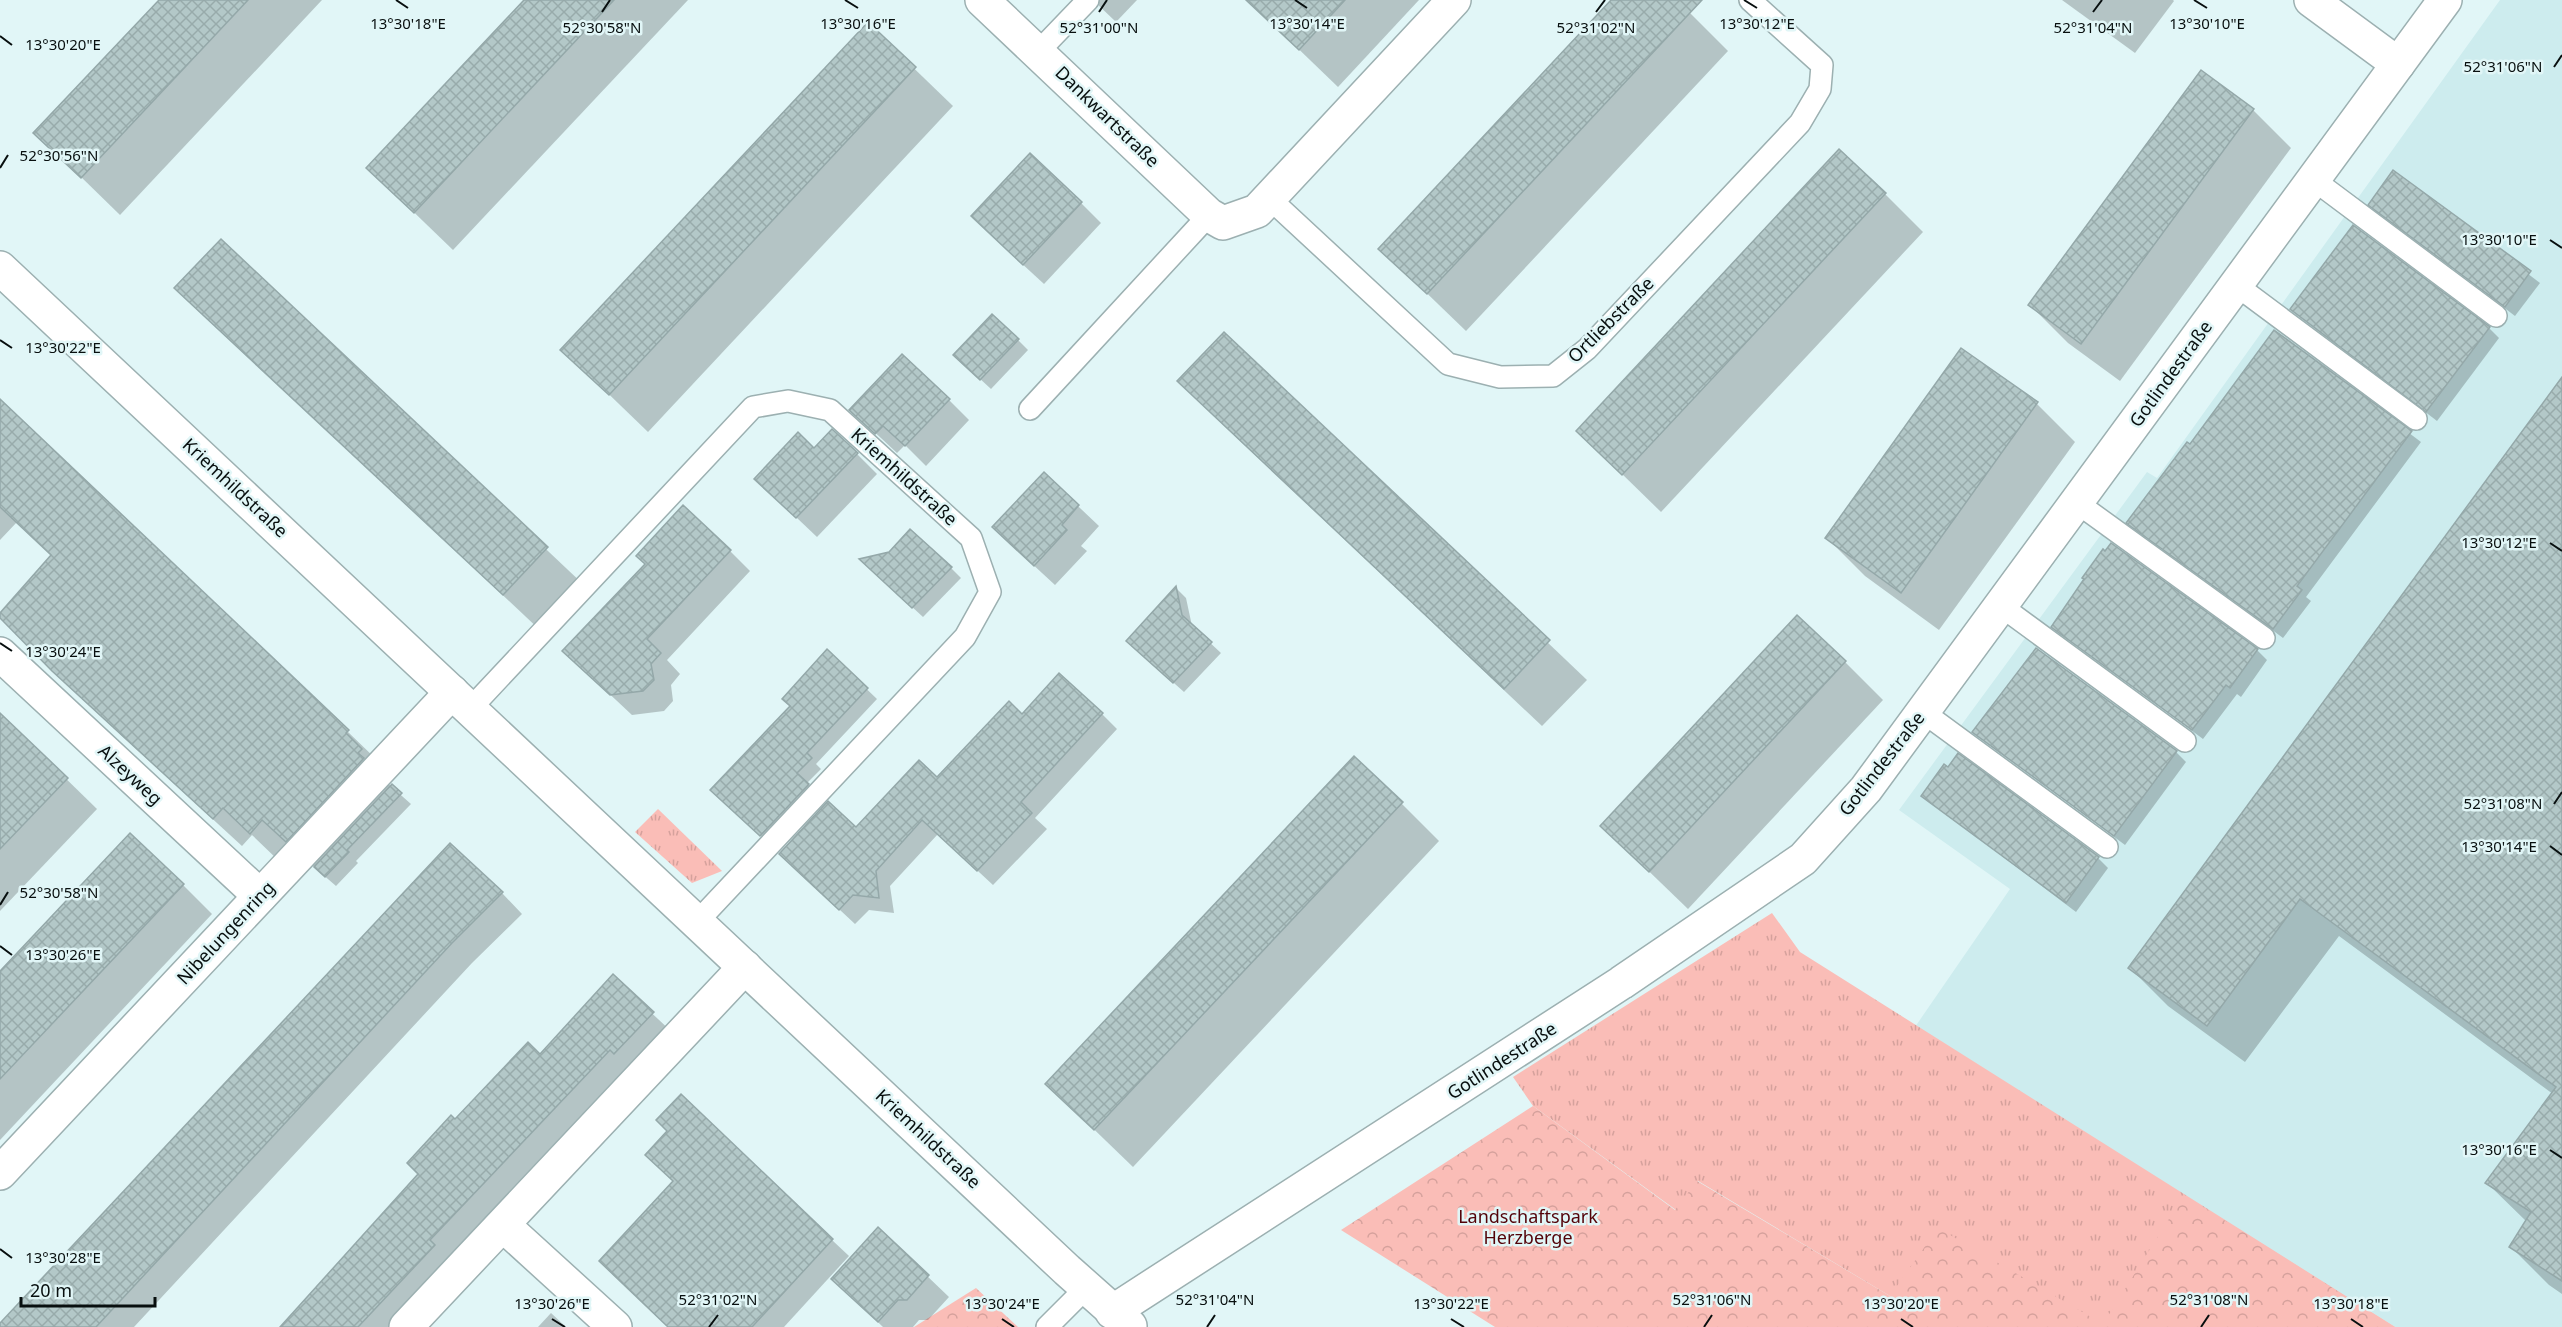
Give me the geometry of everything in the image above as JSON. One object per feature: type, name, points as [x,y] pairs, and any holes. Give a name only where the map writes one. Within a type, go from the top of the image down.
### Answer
[{"type":"street","name":"Dankwartstraße","points":[[982,0],[1223,217]]},
{"type":"street","points":[[1223,217],[1257,211],[1454,0]]},
{"type":"street","points":[[2311,0],[2398,64]]},
{"type":"street","name":"Gotlindestraße","points":[[1122,1319],[1803,859],[1866,789],[2445,0]]},
{"type":"street","name":"Kriemhildstraße","points":[[0,268],[1086,1288],[1122,1319]]},
{"type":"street","name":"Alzeyweg","points":[[0,654],[260,896]]},
{"type":"street","name":"Nibelungenring","points":[[0,1173],[260,896],[461,700]]},
{"type":"street","points":[[406,1327],[745,967]]},
{"type":"street","points":[[502,1225],[615,1327]]},
{"type":"lane","points":[[1038,52],[1088,0]]},
{"type":"lane","name":"Ortliebstraße","points":[[1269,197],[1448,364],[1500,377],[1553,376],[1587,349],[1800,123],[1820,89],[1822,65],[1750,0]]},
{"type":"lane","points":[[2314,180],[2496,316]]},
{"type":"lane","points":[[1030,409],[1223,217]]},
{"type":"lane","points":[[2236,285],[2416,419]]},
{"type":"lane","name":"Kriemhildstraße","points":[[461,700],[753,407],[788,401],[830,410],[971,538],[990,592],[965,637],[697,922]]},
{"type":"lane","points":[[2076,502],[2264,638]]},
{"type":"lane","points":[[2001,606],[2185,741]]},
{"type":"lane","points":[[1923,712],[2107,847]]},
{"type":"lane","points":[[1047,1327],[1086,1288]]},
{"type":"shaded area","points":[[2500,0],[2562,0],[2562,1327],[2395,1327],[1915,1027],[2010,889],[1899,810],[2147,472],[2157,478]]},
{"type":"green space","points":[[658,809],[722,871],[692,883],[635,832]]},
{"type":"green space","points":[[1772,913],[1800,952],[2395,1327],[2101,1327],[1890,1296],[1698,1181],[1676,1210],[1533,1106],[1513,1077]]},
{"type":"green space","name":"Landschaftspark Herzberge","points":[[1533,1106],[1675,1210],[1697,1181],[1890,1296],[1938,1228],[2103,1324],[2184,1195],[2395,1327],[1495,1327],[1341,1230]]},
{"type":"green space","points":[[976,1288],[1018,1327],[914,1327]]},
{"type":"building","points":[[159,0],[248,0],[81,178],[33,133]]},
{"type":"building","points":[[524,0],[614,0],[414,213],[366,168]]},
{"type":"building","points":[[1246,0],[1345,0],[1299,50]]},
{"type":"building","points":[[1611,0],[1702,0],[1427,294],[1378,249]]},
{"type":"building","points":[[868,22],[916,67],[609,395],[560,350]]},
{"type":"building","points":[[2201,70],[2254,109],[2081,344],[2028,305]]},
{"type":"building","points":[[1839,149],[1886,193],[1622,475],[1576,431]]},
{"type":"building","points":[[1030,153],[1082,202],[1023,265],[971,216]]},
{"type":"building","points":[[2393,170],[2531,271],[2505,307],[2368,205]]},
{"type":"building","points":[[2353,225],[2490,327],[2426,412],[2290,309]]},
{"type":"building","points":[[221,239],[548,547],[503,595],[174,288]]},
{"type":"building","points":[[992,314],[1019,339],[980,380],[953,355]]},
{"type":"building","points":[[2274,330],[2412,431],[2297,586],[2302,590],[2273,629],[2126,523],[2187,442],[2190,444]]},
{"type":"building","points":[[1224,332],[1550,640],[1504,689],[1177,381]]},
{"type":"building","points":[[1961,348],[2038,402],[1901,593],[1825,538]]},
{"type":"building","points":[[902,354],[950,399],[905,446],[883,426],[875,434],[849,410]]},
{"type":"building","points":[[2562,377],[2562,1281],[2509,1247],[2531,1212],[2485,1183],[2556,1087],[2300,899],[2207,1026],[2128,968]]},
{"type":"building","points":[[0,399],[349,730],[346,733],[362,749],[358,753],[364,758],[286,842],[262,820],[250,834],[223,808],[213,819],[52,671],[0,618],[0,613],[51,555],[0,507]]},
{"type":"building","points":[[832,429],[858,453],[796,518],[754,479],[798,432],[814,448]]},
{"type":"building","points":[[1044,472],[1079,505],[1062,525],[1067,530],[1034,566],[992,527]]},
{"type":"building","points":[[683,505],[731,550],[647,639],[661,653],[651,664],[654,680],[643,691],[610,695],[562,651],[645,564],[636,556]]},
{"type":"building","points":[[910,529],[952,567],[912,608],[859,559],[889,552]]},
{"type":"building","points":[[2111,543],[2258,649],[2230,688],[2226,685],[2192,730],[2051,627],[2084,579],[2082,578],[2103,549],[2105,551]]},
{"type":"building","points":[[1176,586],[1182,615],[1212,642],[1173,683],[1126,641]]},
{"type":"building","points":[[1797,615],[1846,661],[1649,872],[1600,826]]},
{"type":"building","points":[[2036,648],[2177,751],[2114,836],[1972,732]]},
{"type":"building","points":[[827,649],[868,688],[807,753],[812,758],[797,773],[809,784],[760,836],[710,790],[790,706],[782,699]]},
{"type":"building","points":[[1059,673],[1103,713],[1021,802],[1032,813],[977,871],[922,820],[876,871],[879,898],[853,895],[839,910],[779,854],[828,801],[856,827],[919,760],[937,777],[1009,701],[1022,714]]},
{"type":"building","points":[[0,713],[68,778],[0,849]]},
{"type":"building","points":[[1958,753],[2099,857],[2066,903],[1921,796],[1944,764],[1948,767]]},
{"type":"building","points":[[1354,756],[1403,802],[1094,1130],[1045,1084]]},
{"type":"building","points":[[392,784],[402,793],[347,850],[349,852],[325,877],[314,867]]},
{"type":"building","points":[[130,833],[184,884],[0,1079],[0,971]]},
{"type":"building","points":[[450,843],[503,892],[452,943],[96,1327],[0,1327],[0,1323]]},
{"type":"building","points":[[613,974],[654,1012],[614,1054],[610,1050],[430,1240],[435,1245],[358,1327],[280,1327],[418,1174],[407,1163],[451,1115],[455,1119],[528,1042],[540,1054]]},
{"type":"building","points":[[681,1094],[833,1239],[752,1327],[668,1327],[599,1261],[673,1181],[645,1155],[667,1131],[656,1120]]},
{"type":"building","points":[[878,1227],[929,1275],[907,1300],[898,1300],[878,1322],[831,1279]]}]
